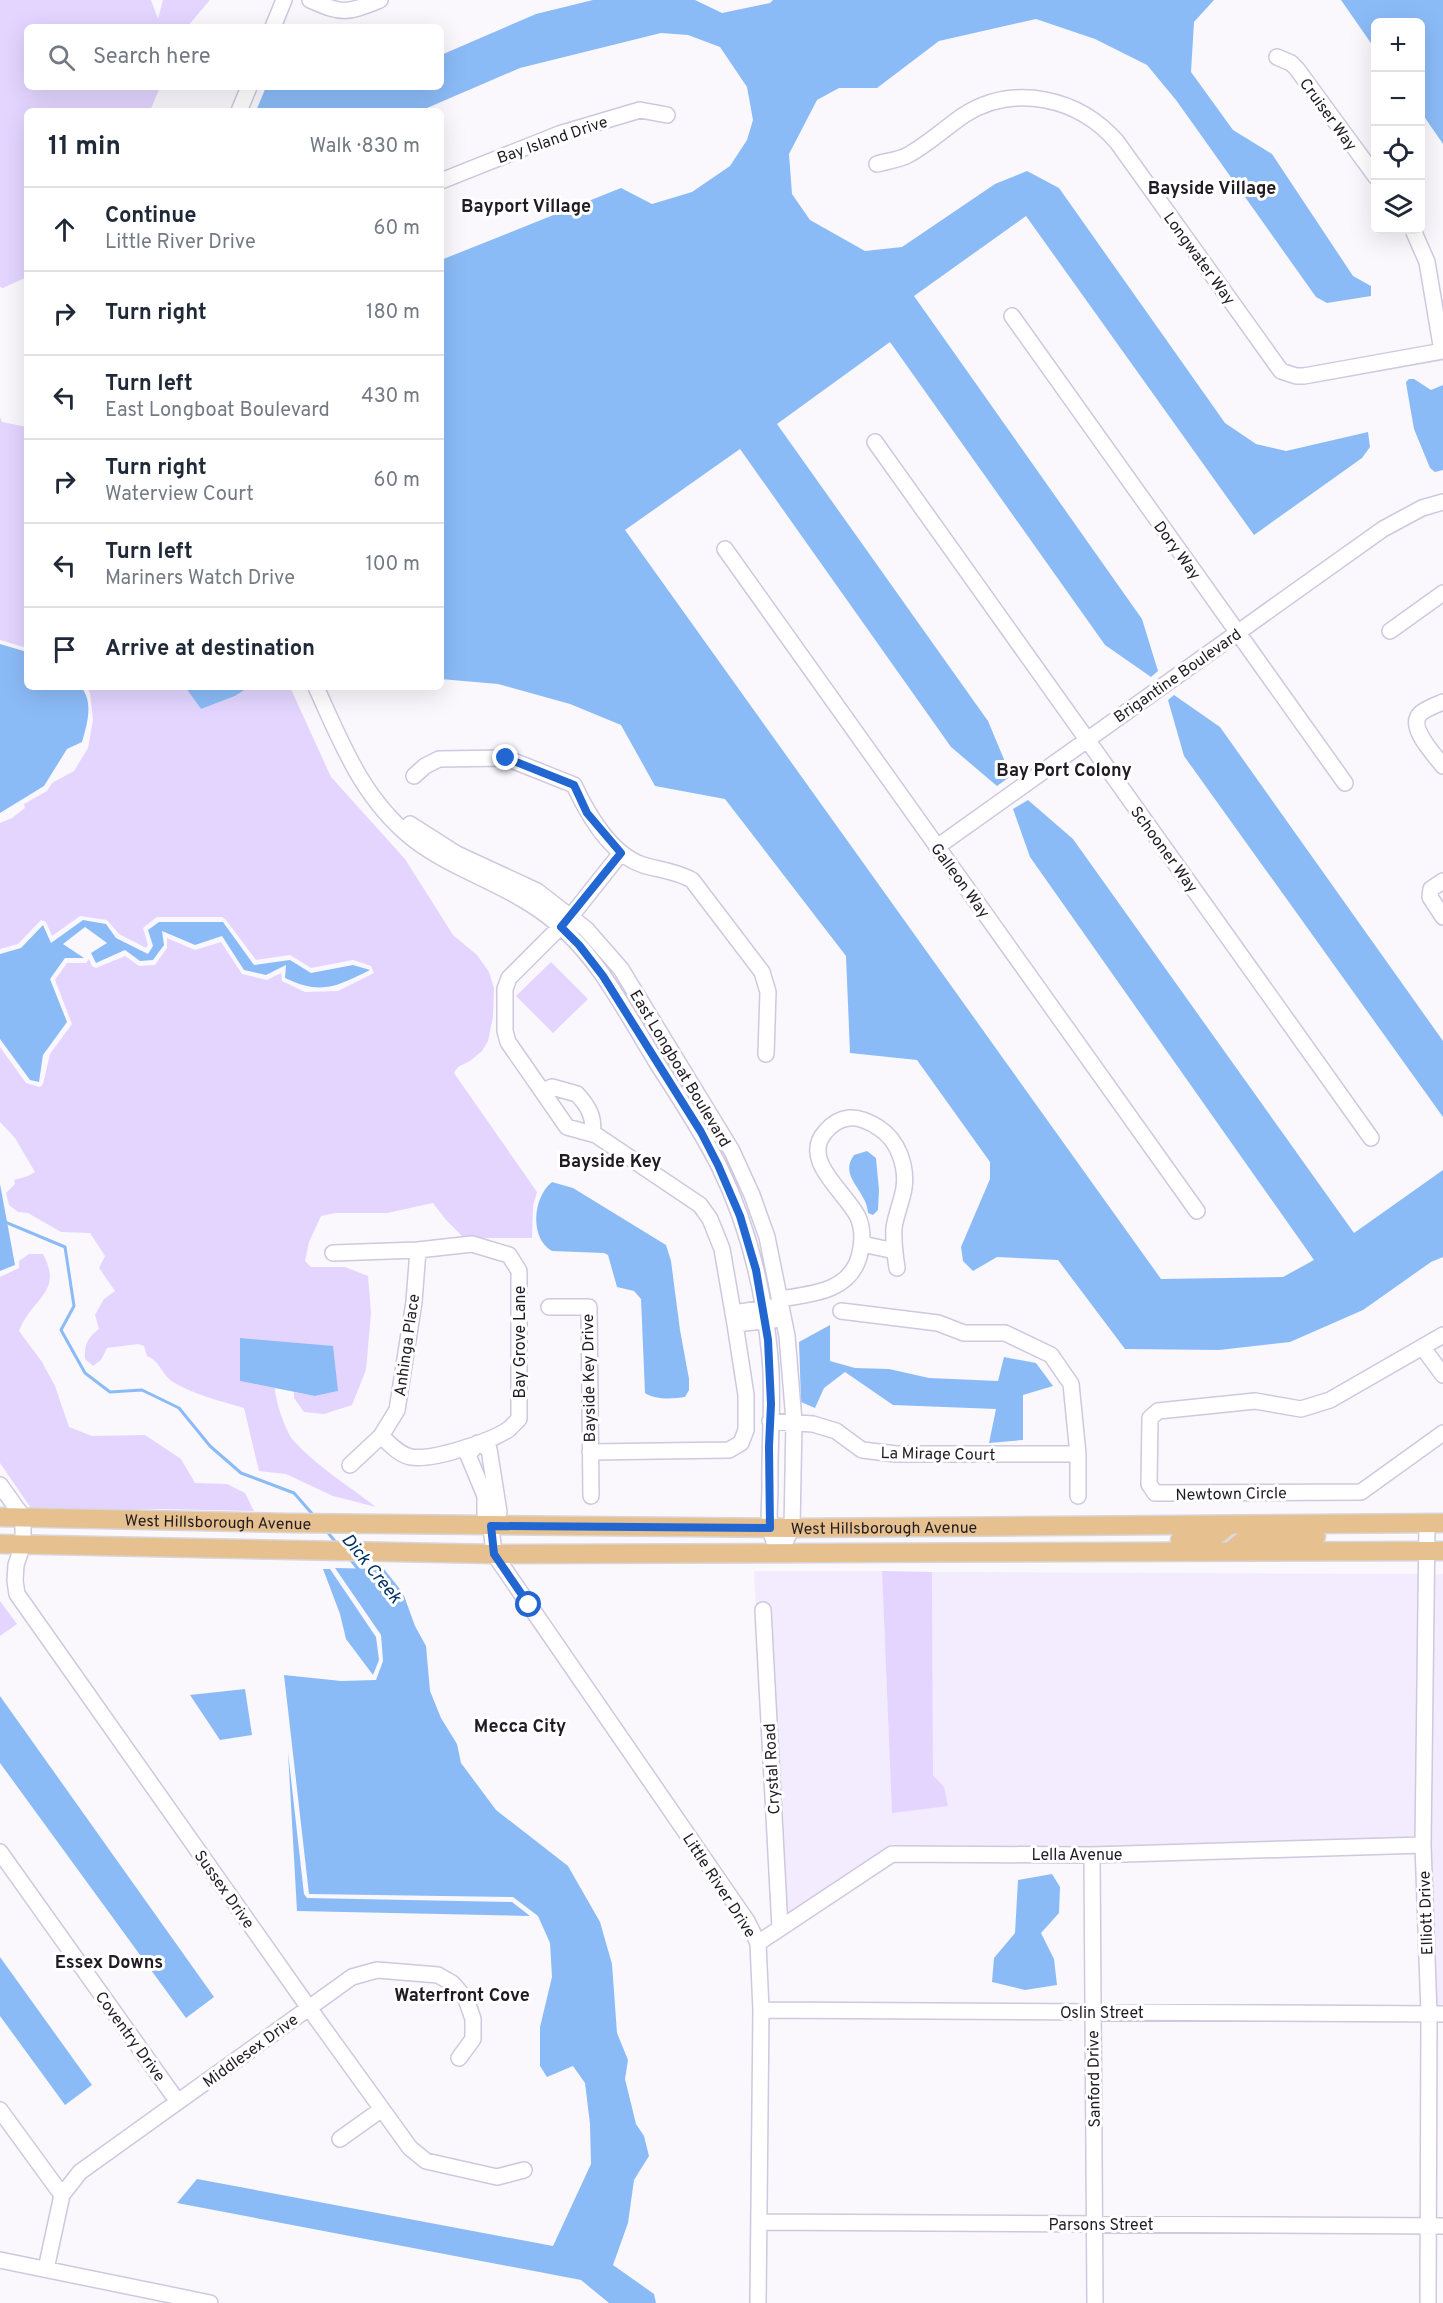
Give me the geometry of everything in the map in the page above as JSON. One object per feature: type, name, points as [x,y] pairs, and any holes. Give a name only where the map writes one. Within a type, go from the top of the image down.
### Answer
[{"type":"main road","name":"West Hillsborough Avenue","points":[[0,1517],[491,1526],[770,1528],[1435,1524]]},
{"type":"main road","points":[[1230,1552],[1243,1541],[1319,1536],[1361,1524]]},
{"type":"main road","points":[[1073,1552],[1096,1541],[1213,1538],[1229,1525]]},
{"type":"main road","name":"West Hillsborough Avenue","points":[[0,1544],[494,1554],[1435,1551]]},
{"type":"street","points":[[274,24],[284,0]]},
{"type":"street","points":[[310,0],[329,9],[351,12],[380,0]]},
{"type":"street","name":"Cruiser Way","points":[[1277,57],[1298,69],[1371,170]]},
{"type":"street","points":[[240,108],[248,90]]},
{"type":"street","name":"Longwater Way","points":[[877,164],[907,156],[965,115],[994,102],[1032,98],[1068,106],[1100,125],[1117,142],[1281,371],[1304,376],[1443,351]]},
{"type":"street","name":"Bay Island Drive","points":[[444,180],[571,130],[640,110],[667,115]]},
{"type":"street","points":[[1415,234],[1427,262],[1443,351]]},
{"type":"street","name":"Dory Way","points":[[1012,316],[1345,783]]},
{"type":"street","name":"Schooner Way","points":[[875,442],[1371,1138]]},
{"type":"street","name":"Brigantine Boulevard","points":[[937,847],[1383,529],[1422,508],[1443,502]]},
{"type":"street","name":"Galleon Way","points":[[725,549],[1197,1211]]},
{"type":"street","points":[[1390,631],[1443,593]]},
{"type":"street","name":"East Longboat Boulevard","points":[[317,690],[356,771],[392,809],[419,831],[457,854],[525,884],[566,921],[600,943],[621,969],[719,1127],[743,1174],[759,1215],[773,1260],[782,1308],[794,1421],[792,1528],[778,1554]]},
{"type":"street","points":[[1443,702],[1422,713],[1416,719],[1416,728],[1443,766]]},
{"type":"street","points":[[414,776],[425,766],[439,759],[506,758],[574,785],[587,813],[621,853],[641,865],[677,872],[692,880],[762,972],[768,992],[766,1054]]},
{"type":"street","name":"Bayside Key Drive","points":[[590,1452],[729,1450],[737,1447],[744,1440],[747,1430],[746,1395],[722,1249],[710,1219],[703,1208],[641,1164],[592,1134],[567,1127],[508,1042],[505,1031],[504,994],[509,978],[566,921],[621,853]]},
{"type":"street","points":[[1443,881],[1431,889],[1430,897],[1443,917]]},
{"type":"street","name":"East Longboat Boulevard","points":[[566,921],[579,945],[603,976],[710,1148],[746,1234],[765,1315],[770,1362],[770,1528],[778,1554]]},
{"type":"street","points":[[542,1091],[552,1087],[577,1094],[592,1116],[594,1125],[592,1134]]},
{"type":"street","points":[[734,1318],[765,1315],[840,1284],[853,1270],[862,1244],[859,1219],[825,1171],[817,1150],[818,1143],[826,1131],[838,1121],[851,1118],[866,1120],[882,1130],[893,1142],[901,1157],[905,1182],[895,1222],[897,1268]]},
{"type":"street","name":"Bay Grove Lane","points":[[333,1253],[418,1250],[471,1244],[509,1254],[519,1271],[519,1419],[509,1429],[478,1443]]},
{"type":"street","points":[[862,1244],[895,1251]]},
{"type":"street","name":"Anhinga Place","points":[[350,1465],[381,1436],[397,1410],[414,1302],[418,1250]]},
{"type":"street","name":"Bayside Key Drive","points":[[549,1307],[589,1307],[591,1496]]},
{"type":"street","points":[[841,1311],[938,1323],[964,1334],[1005,1333],[1051,1355],[1071,1383],[1078,1454],[1078,1496]]},
{"type":"street","name":"Newtown Circle","points":[[1443,1335],[1330,1400],[1301,1409],[1255,1401],[1158,1411],[1150,1418],[1149,1484],[1155,1493],[1361,1492],[1443,1433]]},
{"type":"street","points":[[1423,1348],[1443,1375]]},
{"type":"street","name":"La Mirage Court","points":[[771,1421],[794,1421],[836,1431],[862,1450],[874,1452],[1078,1454]]},
{"type":"street","points":[[381,1436],[402,1454],[413,1457],[435,1457],[478,1443],[489,1449],[498,1512],[491,1526]]},
{"type":"street","points":[[478,1443],[468,1455],[485,1496],[485,1513],[491,1526]]},
{"type":"street","points":[[474,1469],[491,1465]]},
{"type":"street","points":[[0,1485],[23,1517]]},
{"type":"street","name":"Sussex Drive","points":[[23,1517],[23,1544],[16,1565],[17,1594],[410,2148],[426,2161],[497,2177],[524,2170]]},
{"type":"street","name":"Elliott Drive","points":[[1428,2303],[1436,2226],[1436,2014],[1422,1845],[1435,1524]]},
{"type":"street","name":"Little River Drive","points":[[491,1526],[494,1554],[747,1921],[758,1943],[761,2010],[758,2303]]},
{"type":"street","name":"Crystal Road","points":[[763,1610],[780,1928]]},
{"type":"street","name":"Lella Avenue","points":[[758,1943],[891,1854],[1092,1855],[1422,1845]]},
{"type":"street","name":"Coventry Drive","points":[[0,1852],[178,2102]]},
{"type":"street","name":"Sanford Drive","points":[[1092,1855],[1095,2303]]},
{"type":"street","name":"Middlesex Drive","points":[[46,2269],[62,2195],[80,2172],[352,1977],[378,1970],[438,1975],[452,1983],[466,1999],[473,2019],[472,2039],[459,2058]]},
{"type":"street","name":"Oslin Street","points":[[761,2010],[1436,2014]]},
{"type":"street","points":[[340,2139],[382,2109]]},
{"type":"street","points":[[0,2110],[62,2195]]},
{"type":"street","name":"Parsons Street","points":[[760,2222],[1436,2226]]},
{"type":"street","points":[[0,2260],[210,2303]]},
{"type":"shaded area","points":[[0,0],[151,0],[158,19],[163,0],[210,0],[190,24],[24,24],[24,90],[159,90],[151,108],[24,108],[24,278],[3,288],[0,287]]},
{"type":"shaded area","points":[[0,417],[2,422],[24,426],[24,647],[0,640]]},
{"type":"shaded area","points":[[88,690],[187,690],[201,709],[244,690],[291,690],[331,777],[405,859],[453,935],[477,955],[489,972],[494,988],[493,1017],[488,1041],[482,1051],[458,1067],[454,1073],[537,1192],[533,1206],[532,1238],[464,1238],[433,1203],[387,1213],[336,1213],[321,1216],[309,1242],[305,1261],[311,1267],[345,1267],[368,1276],[371,1313],[366,1370],[352,1405],[324,1414],[304,1412],[294,1398],[294,1392],[316,1396],[337,1391],[336,1381],[240,1381],[275,1388],[281,1415],[293,1440],[322,1467],[376,1507],[333,1496],[286,1474],[259,1471],[244,1408],[181,1387],[166,1376],[155,1361],[147,1356],[144,1346],[138,1344],[107,1348],[101,1360],[93,1366],[85,1359],[86,1345],[99,1329],[95,1315],[104,1299],[115,1291],[99,1268],[105,1256],[90,1233],[61,1232],[28,1213],[18,1212],[9,1205],[6,1193],[15,1184],[14,1180],[35,1172],[15,1138],[0,1122],[0,1047],[26,1083],[40,1087],[43,1084],[50,1054],[72,1024],[55,980],[67,963],[86,963],[89,959],[92,966],[96,968],[125,956],[139,966],[155,965],[167,948],[167,938],[195,950],[221,942],[242,974],[267,980],[281,973],[282,981],[305,992],[338,991],[374,973],[371,966],[353,960],[311,968],[290,955],[256,960],[222,917],[157,917],[143,928],[148,945],[146,948],[119,934],[107,920],[80,916],[52,936],[46,922],[41,920],[18,944],[0,949],[0,823],[12,818],[25,808],[24,804],[47,791],[52,783],[74,771],[88,748],[93,720]]},
{"type":"shaded area","points":[[551,962],[588,999],[553,1033],[516,996]]},
{"type":"shaded area","points":[[29,1254],[43,1254],[50,1278],[48,1287],[24,1320],[19,1331],[42,1362],[55,1386],[69,1427],[92,1436],[145,1435],[181,1459],[195,1483],[227,1484],[245,1493],[254,1511],[159,1509],[33,1511],[0,1463],[0,1277],[19,1268],[19,1261]]},
{"type":"shaded area","points":[[754,1571],[882,1571],[892,1813],[944,1787],[933,1775],[932,1572],[1421,1574],[1417,1840],[1091,1849],[891,1848],[783,1918],[769,1605],[758,1604],[774,1925],[771,1926]]},
{"type":"shaded area","points":[[882,1571],[932,1572],[933,1775],[944,1787],[948,1806],[892,1813]]},
{"type":"shaded area","points":[[1432,1574],[1443,1574],[1443,2008],[1434,2008],[1428,1846]]},
{"type":"shaded area","points":[[0,1601],[17,1624],[0,1636]]},
{"type":"water","points":[[593,0],[695,0],[722,13],[770,3],[773,0],[1214,0],[1194,22],[1191,72],[1233,130],[1272,154],[1353,276],[1371,286],[1371,296],[1327,303],[1316,297],[1176,100],[1147,65],[1095,39],[1036,19],[939,41],[877,88],[839,88],[817,100],[789,154],[792,194],[810,220],[865,251],[902,247],[995,184],[1027,171],[1059,188],[1225,423],[1256,444],[1286,451],[1368,432],[1370,447],[1362,458],[1254,535],[1026,216],[914,296],[1142,619],[1158,671],[1151,677],[1105,645],[890,342],[777,424],[988,721],[1011,776],[997,786],[951,747],[740,449],[625,530],[1161,1279],[1283,1277],[1314,1260],[1030,857],[1013,809],[1028,800],[1073,839],[1354,1233],[1443,1170],[1443,1257],[1431,1262],[1363,1310],[1290,1342],[1219,1350],[1125,1349],[1058,1260],[997,1257],[973,1271],[963,1261],[961,1247],[990,1179],[990,1162],[917,1060],[850,1053],[846,956],[725,799],[655,786],[621,725],[570,704],[498,684],[444,679],[444,259],[621,188],[652,204],[692,192],[730,166],[747,140],[753,120],[747,87],[720,47],[688,35],[661,33],[520,68],[427,108],[257,108],[265,90],[444,90],[444,54],[536,14]]},
{"type":"water","points":[[1341,0],[1443,0],[1443,144],[1425,118],[1425,18],[1371,18],[1371,43]]},
{"type":"water","points":[[1414,379],[1431,390],[1443,385],[1443,470],[1435,472],[1430,468],[1414,429],[1406,382]]},
{"type":"water","points":[[0,644],[24,651],[24,690],[83,690],[88,707],[82,742],[67,749],[44,786],[0,813]]},
{"type":"water","points":[[187,690],[244,690],[235,696],[201,709]]},
{"type":"water","points":[[1174,695],[1220,727],[1443,1041],[1443,1117],[1184,756],[1168,700]]},
{"type":"water","points":[[83,920],[106,924],[116,938],[148,954],[153,946],[148,930],[159,922],[223,922],[254,965],[290,960],[311,973],[353,965],[370,970],[328,987],[309,986],[285,978],[286,965],[266,975],[244,970],[222,936],[195,945],[162,931],[164,945],[153,960],[140,961],[125,950],[96,963],[91,953],[107,943],[85,927],[63,944],[84,958],[65,958],[50,979],[67,1022],[43,1055],[39,1082],[30,1080],[0,1039],[0,954],[21,948],[43,925],[51,943]]},
{"type":"water","points":[[867,1151],[876,1158],[879,1190],[878,1210],[873,1215],[868,1213],[863,1197],[849,1170],[854,1155]]},
{"type":"water","points":[[552,1182],[573,1188],[666,1245],[671,1261],[689,1379],[689,1390],[685,1397],[659,1398],[645,1393],[641,1299],[634,1291],[617,1287],[608,1255],[552,1251],[540,1237],[536,1217],[538,1207],[541,1197]]},
{"type":"water","points":[[0,1184],[15,1265],[0,1271]]},
{"type":"water","points":[[830,1325],[830,1361],[855,1368],[889,1369],[929,1378],[998,1381],[1004,1357],[1036,1363],[1053,1386],[1023,1395],[1023,1440],[989,1443],[996,1409],[893,1405],[845,1372],[824,1388],[815,1408],[801,1402],[799,1342]]},
{"type":"water","points":[[240,1338],[333,1346],[338,1391],[315,1396],[240,1381]]},
{"type":"water","points":[[335,1568],[384,1569],[403,1593],[415,1626],[426,1646],[430,1691],[441,1718],[457,1744],[461,1763],[496,1810],[568,1866],[600,1922],[612,1964],[617,2033],[628,2060],[625,2079],[636,2124],[644,2136],[649,2156],[634,2180],[628,2223],[613,2265],[654,2294],[656,2303],[609,2303],[581,2280],[177,2203],[197,2179],[553,2246],[591,2164],[590,2124],[585,2083],[573,2066],[547,2077],[540,2066],[540,2027],[552,1977],[550,1943],[538,1916],[513,1897],[309,1894],[284,1675],[341,1681],[376,1680],[383,1661],[381,1635]]},
{"type":"water","points":[[323,1569],[330,1569],[376,1637],[379,1660],[373,1675],[346,1639],[340,1614]]},
{"type":"water","points":[[245,1689],[252,1735],[220,1740],[190,1695]]},
{"type":"water","points":[[0,1696],[214,1997],[186,2018],[0,1763]]},
{"type":"water","points":[[288,1752],[304,1894],[307,1898],[512,1902],[530,1916],[297,1911]]},
{"type":"water","points":[[1052,1874],[1060,1887],[1059,1913],[1041,1933],[1054,1959],[1057,1985],[1025,1990],[992,1982],[994,1958],[1015,1933],[1018,1880]]},
{"type":"water","points":[[0,1957],[92,2085],[65,2105],[0,2016]]},
{"type":"waterway","name":"Dick Creek","points":[[0,1220],[65,1247],[74,1306],[61,1330],[85,1373],[110,1392],[142,1390],[179,1408],[210,1446],[241,1473],[294,1493],[315,1517]]},
{"type":"waterway","name":"Dick Creek","points":[[325,1529],[338,1545]]},
{"type":"waterway","name":"Dick Creek","points":[[350,1559],[359,1570]]},
{"type":"district","name":"Bayside Village","points":[[1212,188]]},
{"type":"district","name":"Bayport Village","points":[[526,206]]},
{"type":"district","name":"Bay Port Colony","points":[[1064,770]]},
{"type":"district","name":"Bayside Key","points":[[610,1161]]},
{"type":"district","name":"Mecca City","points":[[520,1726]]},
{"type":"district","name":"Essex Downs","points":[[109,1962]]},
{"type":"district","name":"Waterfront Cove","points":[[462,1995]]},
{"type":"route","points":[[506,758],[574,785],[587,813],[621,853],[561,927],[592,960],[603,976],[701,1132],[718,1165],[734,1199],[752,1251],[766,1321],[770,1362],[770,1528],[491,1526],[494,1554],[529,1605]]}]
